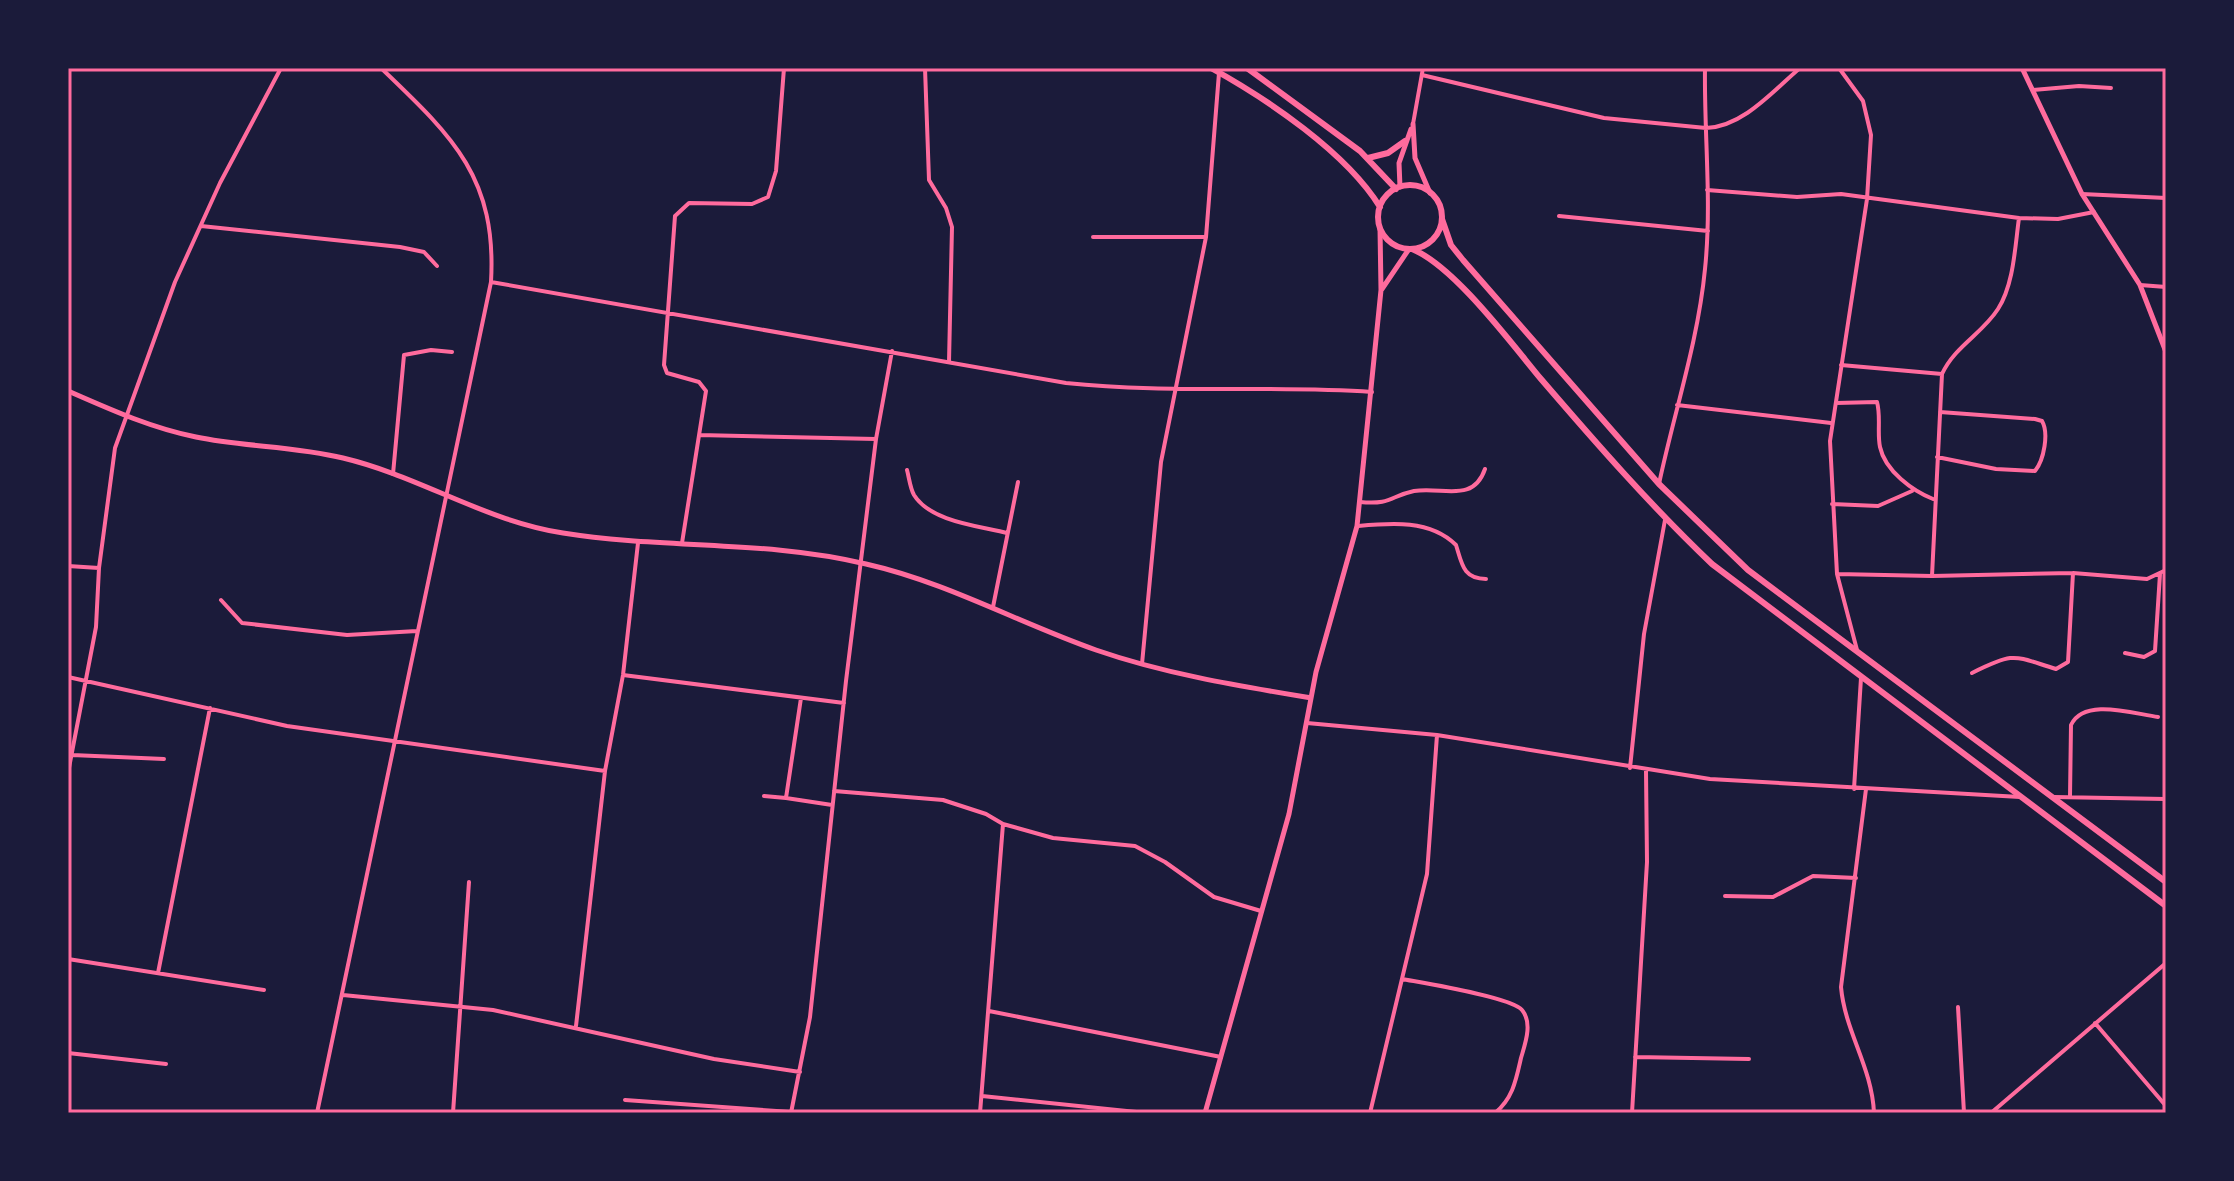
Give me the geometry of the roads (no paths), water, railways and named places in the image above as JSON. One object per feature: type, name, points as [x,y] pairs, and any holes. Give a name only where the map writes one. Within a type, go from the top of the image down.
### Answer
[{"type":"main road","points":[[1211,68],[1299,126],[1370,192],[1380,207],[1380,228],[1388,241],[1429,258],[1475,303],[1665,520],[1712,564],[2166,906]]},
{"type":"main road","points":[[1247,68],[1306,108],[1368,158],[1398,188]]},
{"type":"main road","points":[[1368,158],[1388,153],[1405,141]]},
{"type":"main road","points":[[1380,207],[1398,188],[1410,185],[1430,193],[1439,205],[1451,245],[1463,260],[1659,484],[1748,570],[2166,882]]},
{"type":"main road","points":[[1411,249],[1433,240],[1442,219]]},
{"type":"street","points":[[68,773],[96,627],[99,568],[115,448],[175,282],[281,68]]},
{"type":"street","points":[[317,1113],[491,282],[489,220],[469,166],[434,122],[381,68]]},
{"type":"street","points":[[682,543],[706,391],[699,382],[667,373],[664,365],[675,216],[680,208],[698,202],[752,204],[764,201],[772,191],[782,114],[784,68]]},
{"type":"street","points":[[925,68],[929,180],[946,208],[952,227],[949,362]]},
{"type":"street","points":[[1423,68],[1413,124],[1415,158],[1430,193]]},
{"type":"street","points":[[1659,484],[1701,299],[1708,231],[1705,68]]},
{"type":"street","points":[[1422,75],[1604,118],[1706,128],[1722,126],[1740,117],[1800,68]]},
{"type":"street","points":[[1839,68],[1855,86],[1868,118],[1871,135],[1867,199],[1831,423],[1837,574],[1857,652]]},
{"type":"street","points":[[2022,68],[2082,194],[2140,285],[2166,352]]},
{"type":"street","points":[[1142,664],[1156,495],[1173,389],[1206,237],[1219,73]]},
{"type":"street","points":[[2033,90],[2079,86],[2111,88]]},
{"type":"street","points":[[1398,188],[1399,163],[1413,124]]},
{"type":"street","points":[[1707,190],[1797,197],[1841,194],[2019,218],[2058,219],[2094,212]]},
{"type":"street","points":[[2082,194],[2166,198]]},
{"type":"street","points":[[1559,216],[1708,231]]},
{"type":"street","points":[[1932,576],[1942,374],[1957,349],[1993,315],[2003,299],[2019,218]]},
{"type":"street","points":[[201,226],[414,249],[432,258],[437,266]]},
{"type":"street","points":[[1205,1113],[1289,814],[1311,698],[1357,526],[1381,290],[1380,228]]},
{"type":"street","points":[[1093,237],[1206,237]]},
{"type":"street","points":[[1381,290],[1395,266],[1411,249]]},
{"type":"street","points":[[491,282],[1066,383],[1173,389],[1262,386],[1372,392]]},
{"type":"street","points":[[2140,285],[2166,287]]},
{"type":"street","points":[[393,474],[404,355],[431,350],[452,352]]},
{"type":"street","points":[[625,1100],[791,1112],[810,1017],[876,439],[892,351]]},
{"type":"street","points":[[1840,365],[1942,374]]},
{"type":"street","points":[[68,391],[126,415],[195,437],[344,458],[393,474],[444,497],[538,528],[638,543],[682,543],[820,555],[863,563],[993,607],[1142,664],[1311,698]]},
{"type":"street","points":[[1836,403],[1877,402],[1880,448],[1912,491],[1934,500]]},
{"type":"street","points":[[1677,405],[1831,423]]},
{"type":"street","points":[[1937,457],[1996,469],[2035,471],[2041,463],[2046,428],[2042,421],[2035,419],[1940,412]]},
{"type":"street","points":[[699,435],[876,439]]},
{"type":"street","points":[[1360,502],[1393,502],[1418,491],[1468,490],[1481,480],[1485,469]]},
{"type":"street","points":[[907,470],[914,495],[927,506],[947,518],[1007,533]]},
{"type":"street","points":[[993,607],[1018,482]]},
{"type":"street","points":[[1832,504],[1878,506],[1912,491]]},
{"type":"street","points":[[1630,768],[1644,634],[1665,520]]},
{"type":"street","points":[[1357,526],[1397,523],[1432,529],[1456,545],[1462,569],[1469,575],[1486,579]]},
{"type":"street","points":[[576,1026],[605,771],[623,675],[638,543]]},
{"type":"street","points":[[68,566],[99,568]]},
{"type":"street","points":[[1837,574],[1932,576],[2073,573],[2147,579],[2166,570]]},
{"type":"street","points":[[1972,673],[2008,656],[2029,658],[2056,669],[2064,667],[2068,662],[2073,573]]},
{"type":"street","points":[[2125,653],[2144,657],[2155,651],[2160,574]]},
{"type":"street","points":[[221,600],[242,623],[347,635],[417,631]]},
{"type":"street","points":[[623,675],[844,703]]},
{"type":"street","points":[[1854,789],[1861,676]]},
{"type":"street","points":[[68,677],[287,726],[397,739],[605,771]]},
{"type":"street","points":[[786,798],[801,698]]},
{"type":"street","points":[[158,973],[210,708]]},
{"type":"street","points":[[2070,797],[2071,725],[2075,718],[2082,712],[2107,710],[2158,717]]},
{"type":"street","points":[[1307,723],[1437,735],[1646,771],[1854,789],[1992,793],[2023,798]]},
{"type":"street","points":[[1370,1113],[1427,874],[1437,735]]},
{"type":"street","points":[[72,755],[164,759]]},
{"type":"street","points":[[1632,1113],[1647,862],[1646,771]]},
{"type":"street","points":[[1866,789],[1841,987],[1843,1014],[1873,1086],[1874,1113]]},
{"type":"street","points":[[834,791],[943,800],[986,814],[1003,824],[1053,838],[1135,846],[1165,862],[1214,897],[1261,911]]},
{"type":"street","points":[[764,796],[832,805]]},
{"type":"street","points":[[2051,797],[2166,799]]},
{"type":"street","points":[[980,1113],[1003,824]]},
{"type":"street","points":[[1725,896],[1773,897],[1813,876],[1856,878]]},
{"type":"street","points":[[453,1113],[469,882]]},
{"type":"street","points":[[68,959],[264,990]]},
{"type":"street","points":[[1991,1113],[2166,963]]},
{"type":"street","points":[[1402,979],[1504,1001],[1522,1010],[1527,1023],[1527,1037],[1513,1093],[1495,1113]]},
{"type":"street","points":[[343,995],[462,1005],[576,1026],[714,1059],[800,1072]]},
{"type":"street","points":[[1958,1007],[1964,1113]]},
{"type":"street","points":[[989,1011],[1221,1057]]},
{"type":"street","points":[[2095,1023],[2166,1106]]},
{"type":"street","points":[[68,1053],[166,1064]]},
{"type":"street","points":[[1635,1057],[1749,1059]]},
{"type":"street","points":[[982,1096],[1146,1113]]},
{"type":"street","points":[[1067,1113],[1069,1103]]}]
